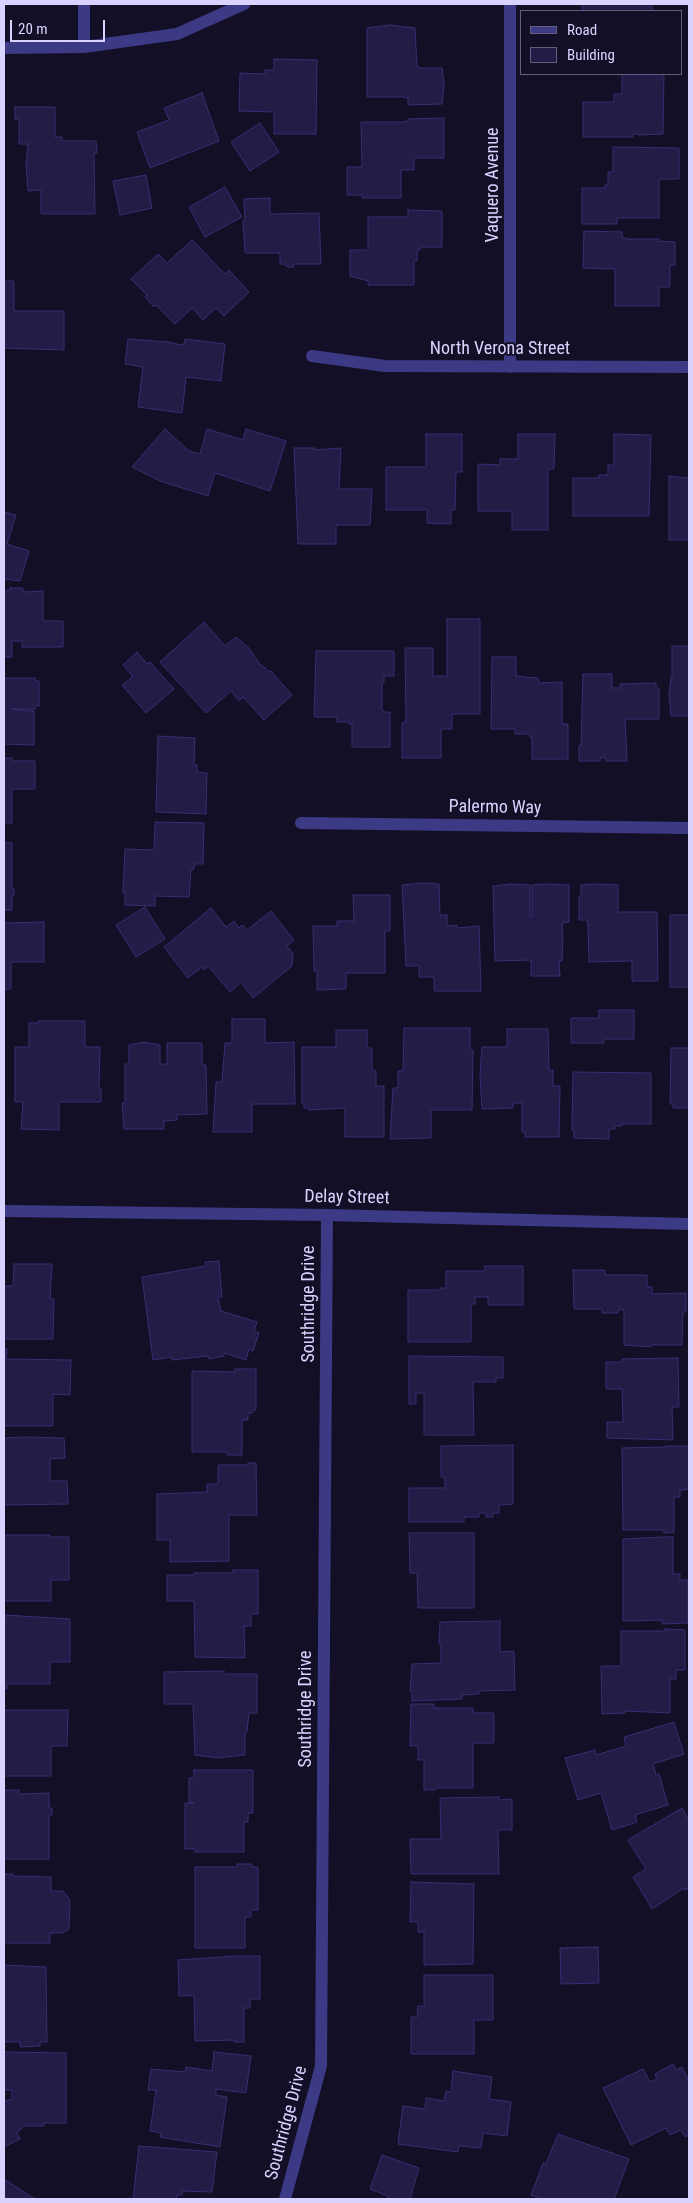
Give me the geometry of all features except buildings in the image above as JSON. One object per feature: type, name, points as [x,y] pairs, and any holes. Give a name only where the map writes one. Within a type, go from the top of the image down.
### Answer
[{"type":"street","points":[[84,4],[84,47]]},
{"type":"street","points":[[4,48],[84,47],[177,34],[244,4]]},
{"type":"street","name":"Vaquero Avenue","points":[[510,4],[510,367]]},
{"type":"street","name":"North Verona Street","points":[[312,356],[385,366],[689,367]]},
{"type":"street","name":"Palermo Way","points":[[301,824],[689,828]]},
{"type":"street","name":"Delay Street","points":[[4,1211],[327,1215],[689,1224]]},
{"type":"street","name":"Southridge Drive","points":[[285,2199],[321,2066],[327,1215]]}]
